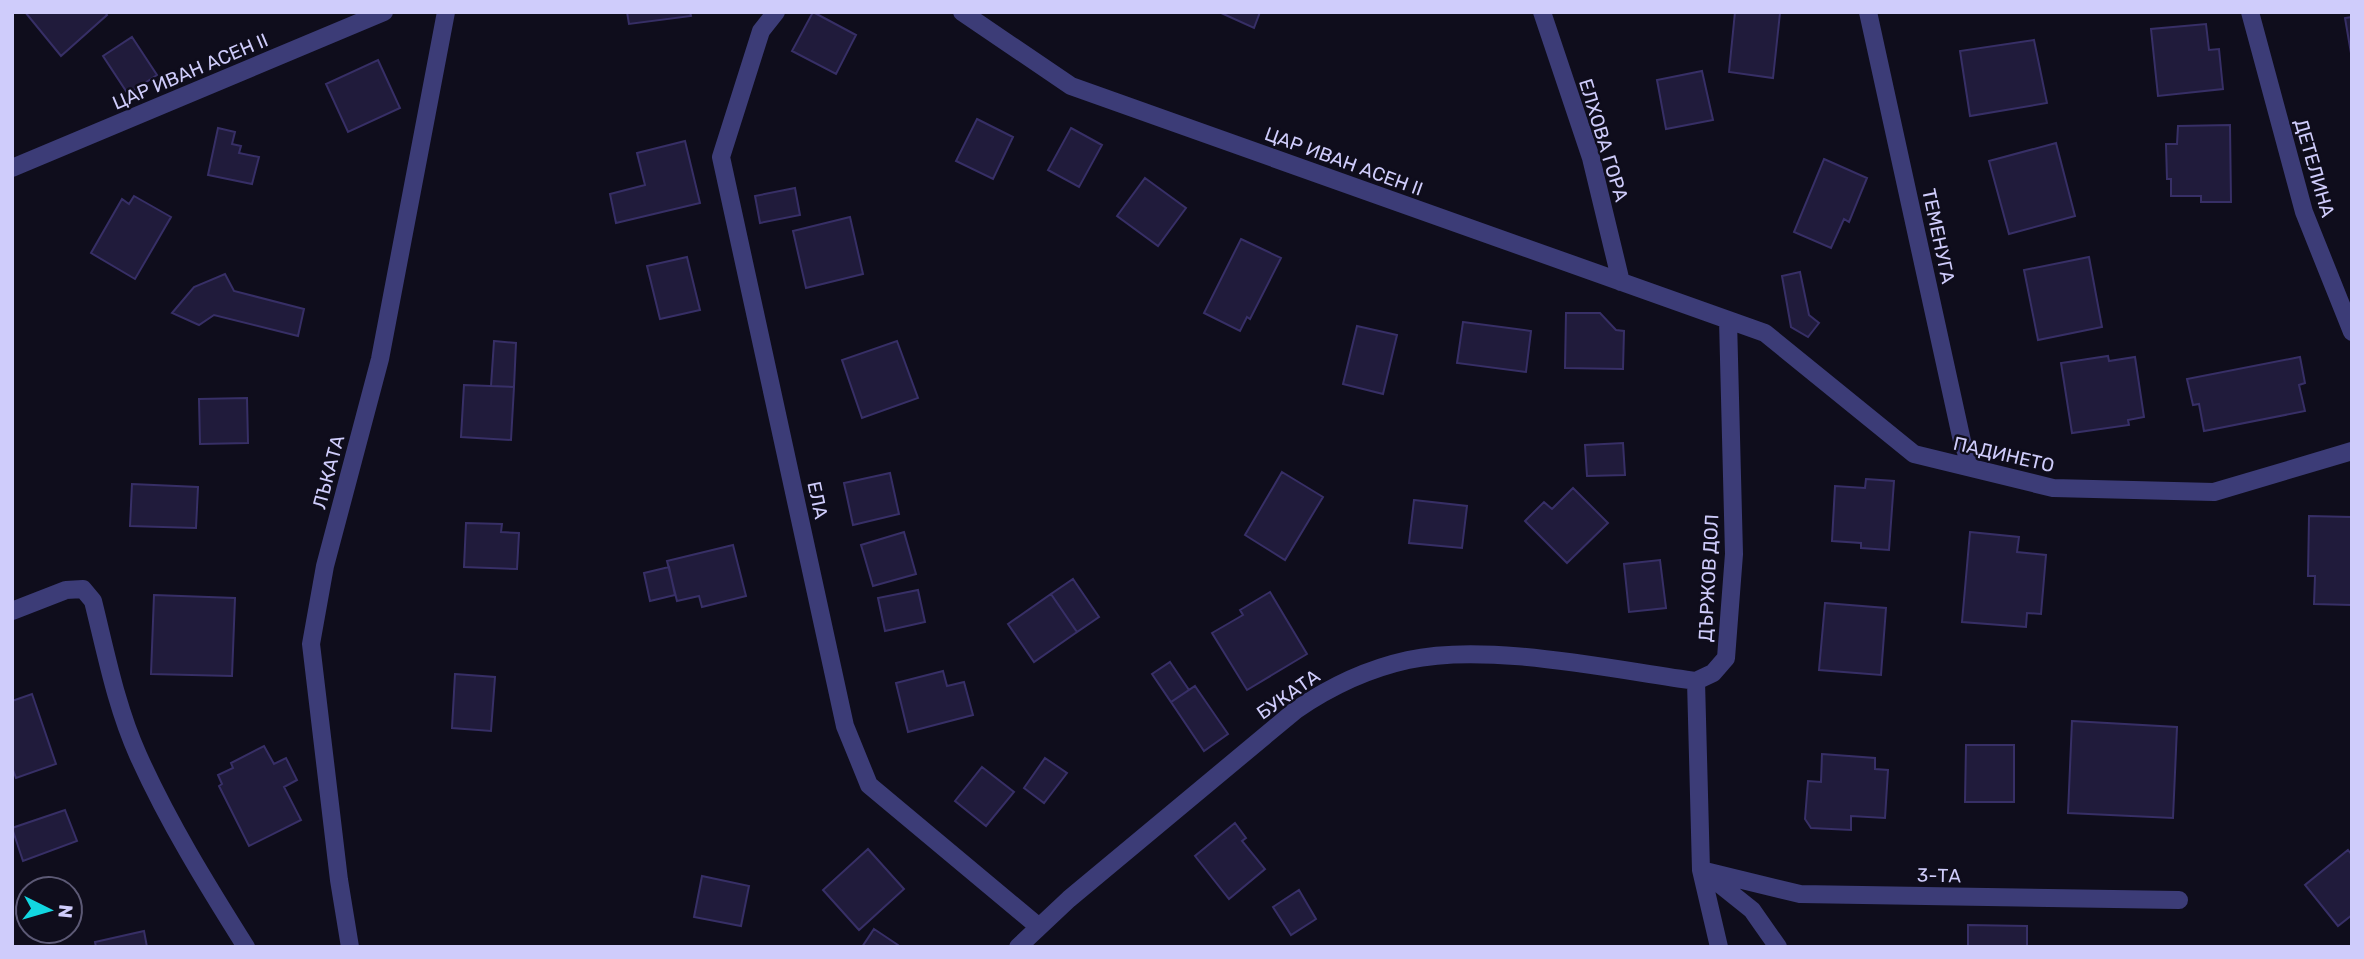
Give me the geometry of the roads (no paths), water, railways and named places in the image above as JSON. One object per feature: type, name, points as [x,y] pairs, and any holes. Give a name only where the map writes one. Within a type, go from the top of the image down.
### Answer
[{"type":"street","name":"ЦАР ИВАН АСЕН II","points":[[12,169],[384,12]]},
{"type":"street","name":"ЛЪКАТА","points":[[350,947],[339,880],[311,644],[325,566],[380,359],[446,12]]},
{"type":"street","name":"ЕЛА","points":[[776,12],[761,32],[721,156],[845,726],[869,785],[1039,927]]},
{"type":"street","name":"ЦАР ИВАН АСЕН II","points":[[962,12],[1071,86],[1728,320]]},
{"type":"street","name":"ЕЛХОВА ГОРА","points":[[1542,12],[1591,158],[1621,282]]},
{"type":"street","name":"ТЕМЕНУГА","points":[[1868,12],[1962,441],[1972,468]]},
{"type":"street","name":"ДЕТЕЛИНА","points":[[2250,12],[2304,212],[2352,332]]},
{"type":"street","name":"ПАДИНЕТО","points":[[1728,320],[1765,333],[1914,454],[2053,488],[2214,492],[2352,451]]},
{"type":"street","name":"ДЪРЖОВ ДОЛ","points":[[1696,681],[1713,673],[1726,658],[1734,554],[1728,320]]},
{"type":"street","points":[[12,611],[66,590],[83,589],[93,601],[116,695],[137,754],[196,868],[246,947]]},
{"type":"street","name":"БУКАТА","points":[[1018,947],[1296,710],[1326,689],[1358,675],[1410,659],[1507,655],[1696,681]]},
{"type":"street","points":[[1696,681],[1701,870],[1719,947]]},
{"type":"street","points":[[1701,870],[1752,910],[1778,947]]},
{"type":"street","name":"3-ТА","points":[[1701,870],[1800,894],[2179,900]]}]
